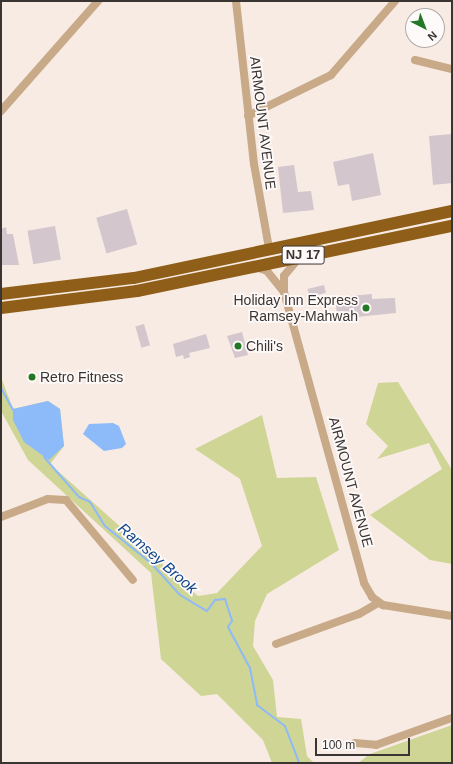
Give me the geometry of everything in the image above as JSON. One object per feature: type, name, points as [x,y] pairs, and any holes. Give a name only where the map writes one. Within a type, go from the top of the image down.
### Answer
[{"type":"highway","name":"NJ 17","points":[[1,294],[96,284],[452,211]]},
{"type":"highway","name":"NJ 17","points":[[1,308],[110,296],[302,255],[452,226]]},
{"type":"street","points":[[1,111],[98,1]]},
{"type":"street","name":"AIRMOUNT AVENUE","points":[[236,1],[248,116],[270,248]]},
{"type":"street","points":[[248,116],[331,75],[394,1]]},
{"type":"street","points":[[415,60],[452,69]]},
{"type":"street","name":"AIRMOUNT AVENUE","points":[[302,255],[286,272],[284,292],[361,574],[378,603]]},
{"type":"street","name":"AIRMOUNT AVENUE","points":[[254,266],[267,271],[284,292]]},
{"type":"street","points":[[1,517],[48,499],[66,500],[133,580]]},
{"type":"street","points":[[276,644],[358,614],[378,603],[452,616]]},
{"type":"street","points":[[356,743],[376,744],[452,718]]},
{"type":"green space","points":[[1,377],[13,409],[48,401],[60,409],[64,446],[50,464],[198,596],[217,593],[262,546],[240,479],[195,449],[262,415],[277,478],[316,477],[339,550],[267,594],[255,621],[253,646],[273,680],[277,717],[301,719],[307,756],[314,763],[272,763],[263,740],[217,694],[201,696],[161,659],[151,573],[28,460],[1,411]]},
{"type":"green space","points":[[398,382],[452,470],[452,564],[430,560],[370,515],[442,469],[429,443],[377,459],[388,446],[366,424],[378,383]]},
{"type":"green space","points":[[452,725],[452,763],[358,763],[370,754]]},
{"type":"water","points":[[48,401],[60,409],[64,446],[49,460],[24,442],[13,420],[13,409]]},
{"type":"water","points":[[113,423],[119,426],[126,444],[122,448],[104,451],[83,434],[89,424]]},
{"type":"building","points":[[452,134],[452,183],[433,185],[429,136]]},
{"type":"building","points":[[373,153],[381,195],[352,201],[349,184],[338,186],[333,162]]},
{"type":"building","points":[[294,165],[298,192],[311,191],[314,210],[283,213],[278,167]]},
{"type":"building","points":[[127,209],[137,245],[106,253],[96,218]]},
{"type":"building","points":[[55,226],[61,259],[33,264],[27,231]]},
{"type":"building","points":[[6,227],[7,234],[13,234],[19,265],[1,265],[1,229]]},
{"type":"building","points":[[324,285],[326,293],[309,297],[308,289]]},
{"type":"building","name":"Holiday Inn Express Ramsey-Mahwah","points":[[372,294],[372,299],[395,298],[396,313],[337,319],[336,303],[350,301],[350,296]]},
{"type":"building","points":[[144,324],[150,345],[141,348],[135,326]]},
{"type":"building","name":"Chili's","points":[[242,332],[248,355],[235,358],[227,336]]},
{"type":"building","points":[[206,334],[210,348],[189,353],[190,357],[184,359],[183,355],[176,357],[173,344]]},
{"type":"waterway","name":"Ramsey Brook","points":[[1,388],[14,411]]},
{"type":"waterway","name":"Ramsey Brook","points":[[44,457],[79,497],[90,502],[105,526],[151,563],[180,595],[207,611],[215,600],[225,599],[232,621],[228,627],[250,668],[257,705],[285,726],[299,763]]},
{"type":"place","name":"Holiday Inn Express Ramsey-Mahwah","points":[[366,308]]},
{"type":"place","name":"Chili's","points":[[238,346]]},
{"type":"place","name":"Retro Fitness","points":[[32,377]]}]
